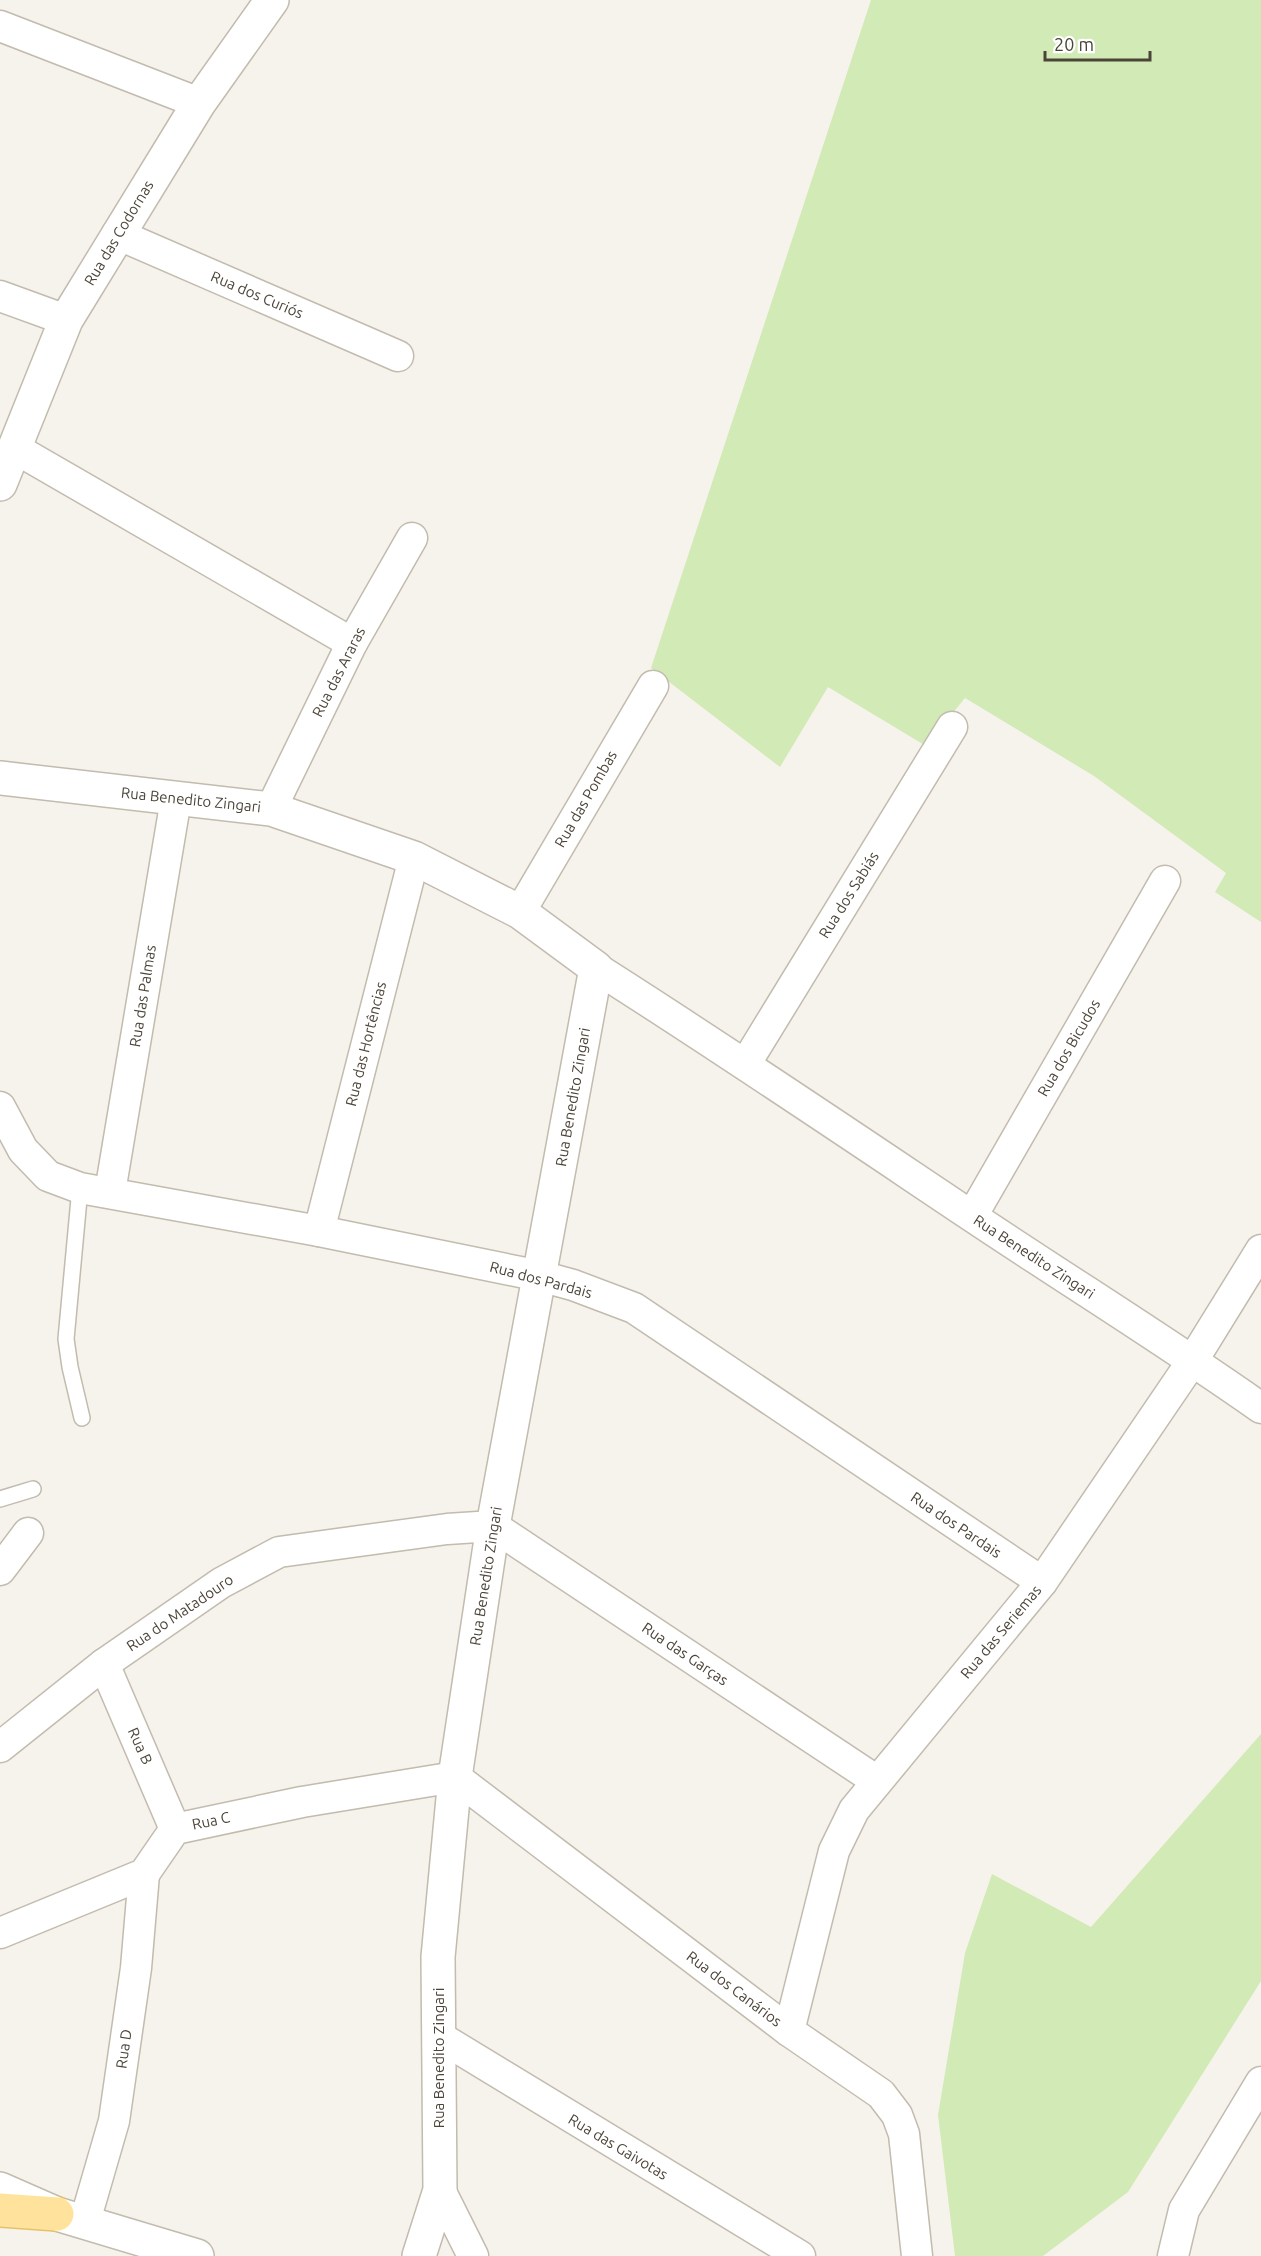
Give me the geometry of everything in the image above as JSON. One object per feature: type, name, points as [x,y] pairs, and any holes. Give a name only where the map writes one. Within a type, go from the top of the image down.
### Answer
[{"type":"main road","points":[[0,2210],[71,2217]]},
{"type":"street","name":"Rua das Codornas","points":[[0,484],[66,320],[199,103],[272,0]]},
{"type":"street","points":[[0,26],[199,103]]},
{"type":"street","name":"Rua dos Curiós","points":[[117,234],[398,356]]},
{"type":"street","points":[[0,296],[66,320]]},
{"type":"street","points":[[16,449],[352,642]]},
{"type":"street","name":"Rua das Araras","points":[[271,809],[352,642],[412,538]]},
{"type":"street","name":"Rua das Pombas","points":[[520,912],[653,686]]},
{"type":"street","name":"Rua dos Sabiás","points":[[746,1063],[952,727]]},
{"type":"street","name":"Rua Benedito Zingari","points":[[0,778],[271,809],[414,858],[520,912],[596,968],[746,1063],[972,1216],[1193,1360],[1261,1408]]},
{"type":"street","name":"Rua das Palmas","points":[[111,1192],[176,799]]},
{"type":"street","name":"Rua das Hortências","points":[[319,1231],[414,858]]},
{"type":"street","name":"Rua dos Bicudos","points":[[972,1216],[1165,880]]},
{"type":"street","name":"Rua Benedito Zingari","points":[[419,2256],[440,2190],[438,1957],[455,1777],[493,1526],[596,968]]},
{"type":"street","name":"Rua dos Pardais","points":[[0,1107],[23,1150],[48,1176],[80,1188],[319,1231],[540,1276],[573,1285],[634,1308],[1042,1582]]},
{"type":"street","name":"Rua das Seriemas","points":[[789,2031],[834,1851],[854,1810],[1042,1582],[1193,1360],[1261,1250]]},
{"type":"street","name":"Rua do Matadouro","points":[[0,1747],[104,1664],[221,1583],[279,1552],[424,1532],[493,1526]]},
{"type":"street","name":"Rua das Garças","points":[[493,1526],[877,1781]]},
{"type":"street","points":[[0,1570],[28,1533]]},
{"type":"street","name":"Rua B","points":[[104,1664],[175,1829]]},
{"type":"street","name":"Rua C","points":[[144,1874],[175,1829],[302,1802],[455,1777]]},
{"type":"street","name":"Rua dos Canários","points":[[455,1777],[789,2031],[881,2094],[897,2115],[904,2134],[917,2256]]},
{"type":"street","points":[[0,1933],[144,1874]]},
{"type":"street","name":"Rua D","points":[[71,2217],[114,2121],[136,1968],[144,1874]]},
{"type":"street","name":"Rua das Gaivotas","points":[[438,2036],[800,2256]]},
{"type":"street","points":[[1173,2256],[1184,2210],[1261,2082]]},
{"type":"street","points":[[0,2189],[71,2217],[197,2256]]},
{"type":"street","points":[[440,2190],[473,2256]]},
{"type":"lane","points":[[80,1188],[66,1339],[82,1418]]},
{"type":"lane","points":[[0,1499],[33,1489]]},
{"type":"green space","points":[[871,0],[1261,0],[1261,922],[1215,892],[1226,873],[1094,776],[965,698],[926,746],[828,687],[780,767],[651,668]]},
{"type":"green space","points":[[1261,1734],[1261,1981],[1128,2192],[1043,2256],[955,2256],[938,2115],[965,1953],[992,1874],[1091,1927]]}]
